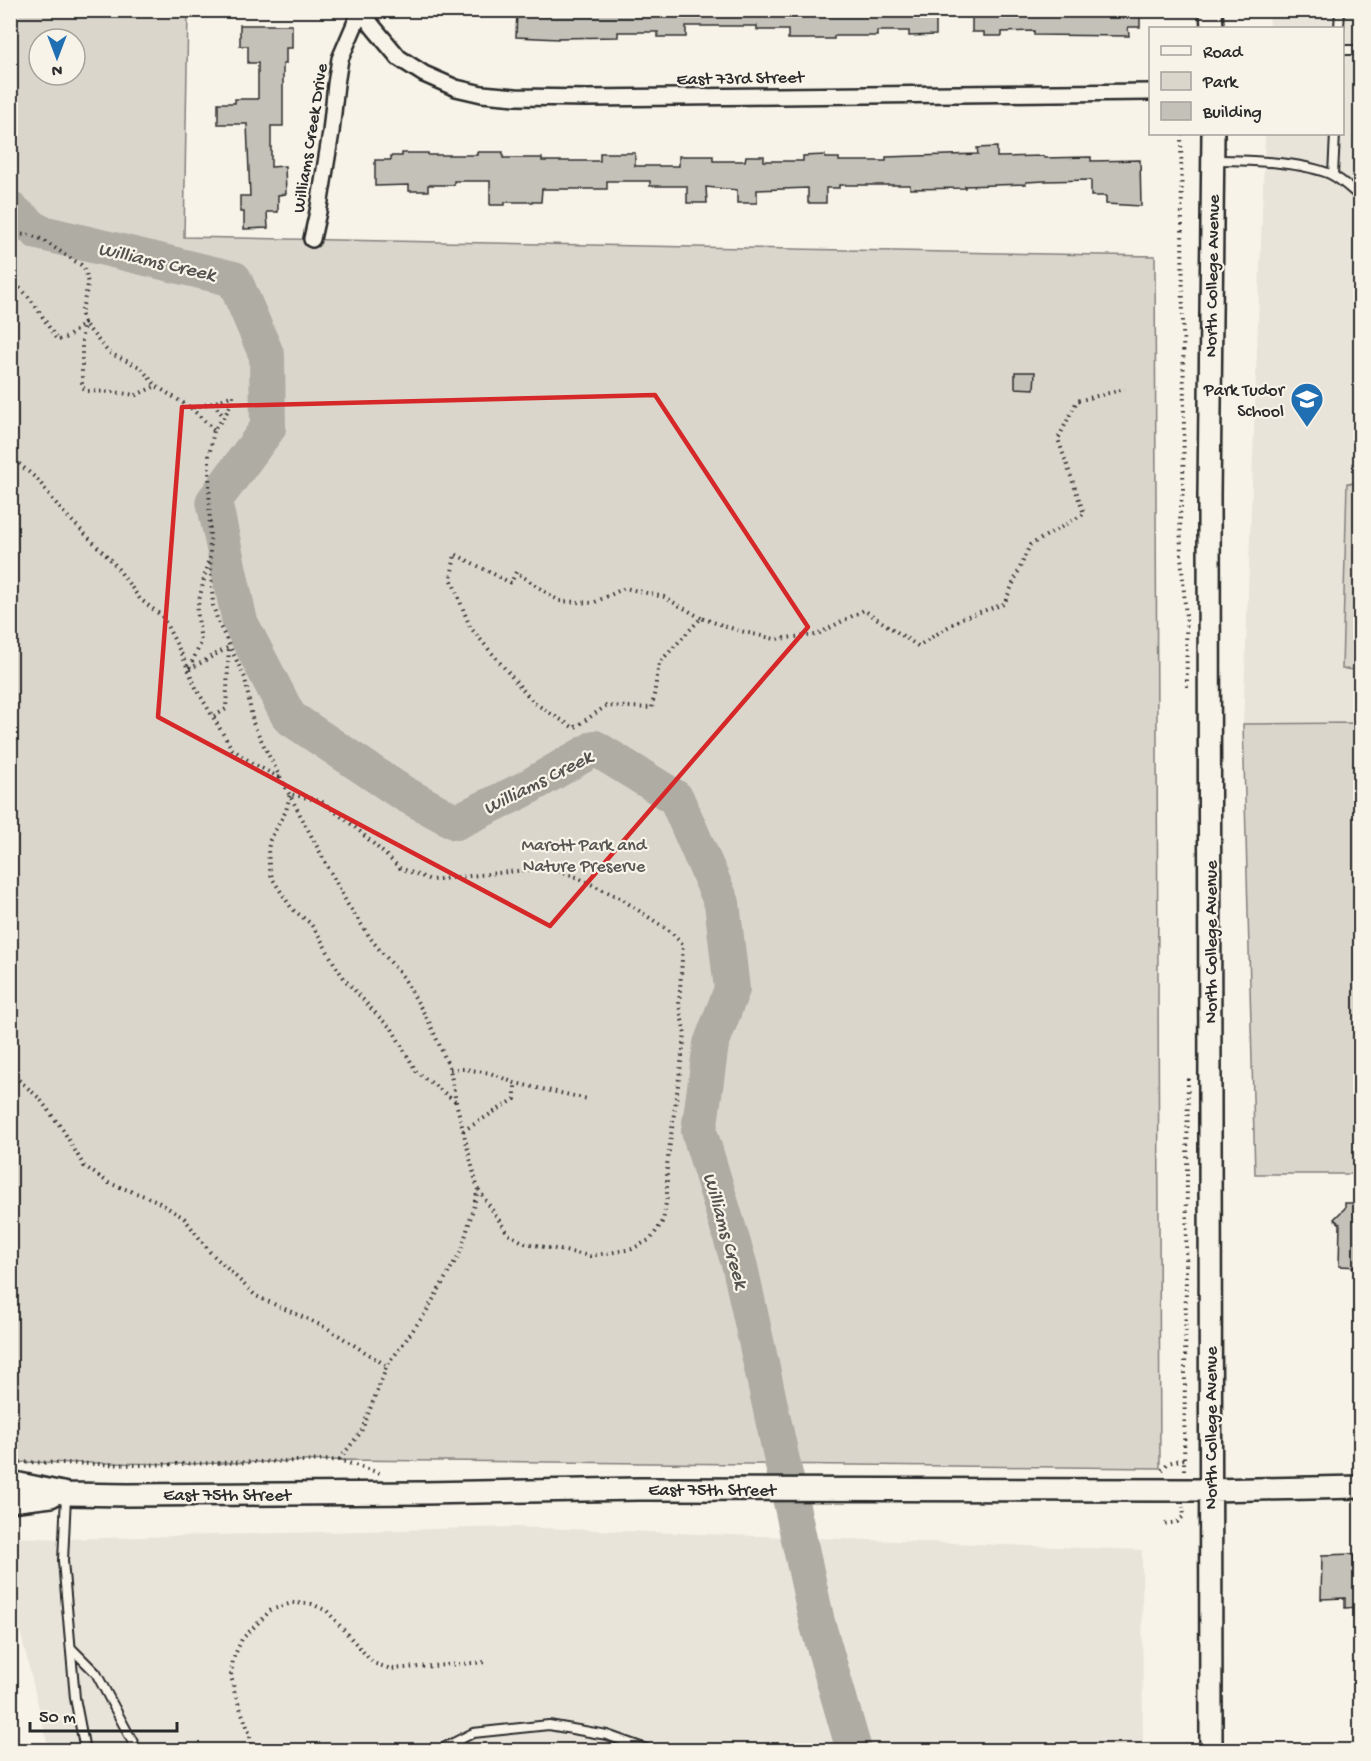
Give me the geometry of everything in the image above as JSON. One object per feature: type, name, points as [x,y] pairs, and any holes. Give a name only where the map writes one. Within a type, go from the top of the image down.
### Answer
[{"type":"main road","points":[[1211,10],[1212,27]]},
{"type":"main road","name":"North College Avenue","points":[[1210,1750],[1209,495],[1213,135]]},
{"type":"main road","name":"East 75th Street","points":[[10,1482],[65,1494]]},
{"type":"main road","name":"East 75th Street","points":[[10,1501],[65,1494],[411,1493],[639,1489],[1210,1490],[1360,1487]]},
{"type":"street","name":"East 73rd Street","points":[[361,11],[403,61],[423,74],[448,85],[482,94],[516,98],[1149,92]]},
{"type":"street","name":"Williams Creek Drive","points":[[312,239],[330,143],[339,65],[361,11]]},
{"type":"lane","points":[[1339,27],[1340,10]]},
{"type":"lane","points":[[1344,50],[1360,50]]},
{"type":"lane","points":[[1333,175],[1335,135]]},
{"type":"lane","points":[[1212,160],[1242,160],[1312,168],[1333,175],[1360,197]]},
{"type":"lane","points":[[65,1494],[63,1561],[75,1698],[85,1750]]},
{"type":"lane","points":[[70,1648],[96,1673],[137,1750]]},
{"type":"lane","points":[[439,1750],[472,1733],[549,1725],[607,1736],[649,1750]]},
{"type":"path","points":[[1181,135],[1184,417],[1183,490],[1180,515],[1188,694]]},
{"type":"path","points":[[10,234],[41,239],[81,265],[86,272],[88,285],[81,314],[84,323],[109,353],[140,367],[156,386],[191,408],[214,430]]},
{"type":"path","points":[[10,281],[20,286],[57,340],[69,336],[84,323]]},
{"type":"path","points":[[84,323],[82,387],[88,392],[136,395],[156,386]]},
{"type":"path","points":[[701,618],[659,663],[652,708],[606,706],[574,728],[533,702],[470,627],[451,579],[455,554],[510,583],[516,572],[559,601],[593,603],[625,588],[664,597],[701,618],[740,631],[775,639],[816,635],[864,609],[918,646],[962,618],[1004,604],[1030,545],[1084,514],[1058,439],[1077,401],[1125,389]]},
{"type":"path","points":[[191,408],[233,395],[233,401],[214,430],[211,440],[209,456],[210,558],[213,605],[218,622],[244,678],[253,723],[281,778],[348,905],[374,943],[403,977],[429,1022],[450,1069],[478,1190],[508,1234],[525,1243],[590,1256],[632,1249],[651,1239],[663,1221],[667,1197],[667,1165],[686,1034],[679,1005],[683,945],[671,932],[620,898],[572,874],[546,868],[431,880],[400,868],[355,827],[321,801],[290,794]]},
{"type":"path","points":[[213,403],[224,417]]},
{"type":"path","points":[[10,456],[38,480],[62,511],[112,562],[140,599],[162,616],[197,690],[232,749],[252,763],[281,778]]},
{"type":"path","points":[[188,670],[201,643],[197,609],[210,558]]},
{"type":"path","points":[[188,670],[229,647]]},
{"type":"path","points":[[213,717],[226,709],[229,647]]},
{"type":"path","points":[[290,794],[286,811],[270,840],[268,857],[272,878],[292,909],[310,923],[320,936],[334,965],[346,981],[392,1029],[416,1071],[456,1102]]},
{"type":"path","points":[[450,1069],[490,1073],[514,1083],[588,1099]]},
{"type":"path","points":[[10,1072],[39,1098],[63,1130],[84,1166],[109,1183],[155,1200],[184,1218],[210,1252],[256,1296],[327,1329],[387,1366]]},
{"type":"path","points":[[1157,1476],[1168,1463],[1184,1459],[1188,1074]]},
{"type":"path","points":[[464,1131],[515,1099],[514,1083]]},
{"type":"path","points":[[339,1460],[361,1432],[387,1366],[426,1312],[462,1249],[478,1190]]},
{"type":"path","points":[[10,1462],[137,1465],[339,1460],[382,1473]]},
{"type":"path","points":[[1165,1524],[1176,1522],[1184,1516]]},
{"type":"path","points":[[251,1750],[250,1735],[231,1675],[233,1659],[242,1639],[271,1610],[292,1603],[312,1604],[327,1611],[373,1663],[391,1669],[487,1662]]},
{"type":"path","points":[[10,1732],[14,1750]]},
{"type":"highlighted area","points":[[655,395],[808,627],[550,926],[158,717],[182,407]]},
{"type":"shaded area","name":"Park Tudor School","points":[[1270,11],[1360,11],[1360,723],[1243,724],[1265,135],[1344,135],[1344,27],[1269,27]]},
{"type":"shaded area","points":[[512,1527],[1142,1550],[1143,1750],[49,1750],[11,1593],[10,1537],[65,1539]]},
{"type":"green space","name":"Marott Park and Nature Preserve","points":[[11,11],[188,11],[184,237],[1155,256],[1160,1468],[339,1460],[186,1464],[11,1462]]},
{"type":"green space","points":[[1347,483],[1360,484],[1360,670],[1342,669]]},
{"type":"green space","points":[[1360,723],[1360,1174],[1255,1174],[1243,724]]},
{"type":"building","points":[[517,10],[936,10],[936,35],[909,36],[909,31],[877,31],[877,36],[788,39],[788,30],[757,30],[757,26],[686,26],[686,37],[658,37],[658,32],[618,32],[618,37],[558,39],[516,37]]},
{"type":"building","points":[[972,10],[1140,10],[1140,27],[1128,27],[1129,36],[1034,35],[1034,31],[1002,32],[1002,36],[984,36],[984,32],[972,32]]},
{"type":"building","points":[[240,25],[292,25],[292,48],[286,48],[286,64],[283,64],[283,126],[271,126],[271,167],[285,166],[286,194],[278,195],[278,212],[267,212],[268,228],[244,229],[244,212],[240,212],[240,196],[250,196],[247,124],[218,124],[218,103],[235,103],[235,99],[258,99],[258,63],[248,63],[248,46],[240,46]]},
{"type":"building","points":[[997,147],[997,157],[1091,157],[1091,161],[1140,160],[1141,206],[1106,204],[1106,196],[1091,196],[1091,180],[1026,182],[1026,184],[965,186],[965,188],[910,189],[910,185],[839,185],[839,188],[826,188],[826,203],[808,203],[808,188],[757,190],[757,203],[737,203],[737,190],[706,187],[707,203],[687,203],[687,186],[650,186],[650,181],[607,181],[607,189],[542,189],[541,202],[505,202],[505,205],[490,205],[490,181],[454,181],[454,185],[428,185],[428,191],[409,191],[409,185],[375,186],[375,160],[391,160],[391,156],[402,156],[402,153],[477,155],[477,152],[503,152],[503,158],[600,161],[600,153],[635,153],[635,166],[679,166],[679,156],[713,156],[713,161],[745,161],[746,156],[764,156],[764,161],[803,161],[803,156],[825,155],[825,158],[839,158],[839,161],[886,161],[886,157],[978,154],[977,148]]},
{"type":"building","points":[[1015,372],[1035,372],[1034,389],[1015,388]]},
{"type":"building","points":[[1345,1203],[1360,1203],[1360,1267],[1339,1266],[1340,1224],[1334,1219],[1345,1208]]},
{"type":"building","points":[[1354,1554],[1354,1563],[1360,1563],[1360,1607],[1345,1608],[1345,1598],[1321,1599],[1322,1555]]},
{"type":"waterway","name":"Williams Creek","points":[[10,209],[38,232],[234,279],[267,356],[268,428],[214,501],[240,622],[289,717],[401,792],[456,822],[523,790],[595,748],[676,798],[722,903],[732,989],[711,1044],[699,1131],[740,1267],[817,1622],[854,1750]]},
{"type":"place","name":"Park Tudor School","points":[[1307,428]]}]
